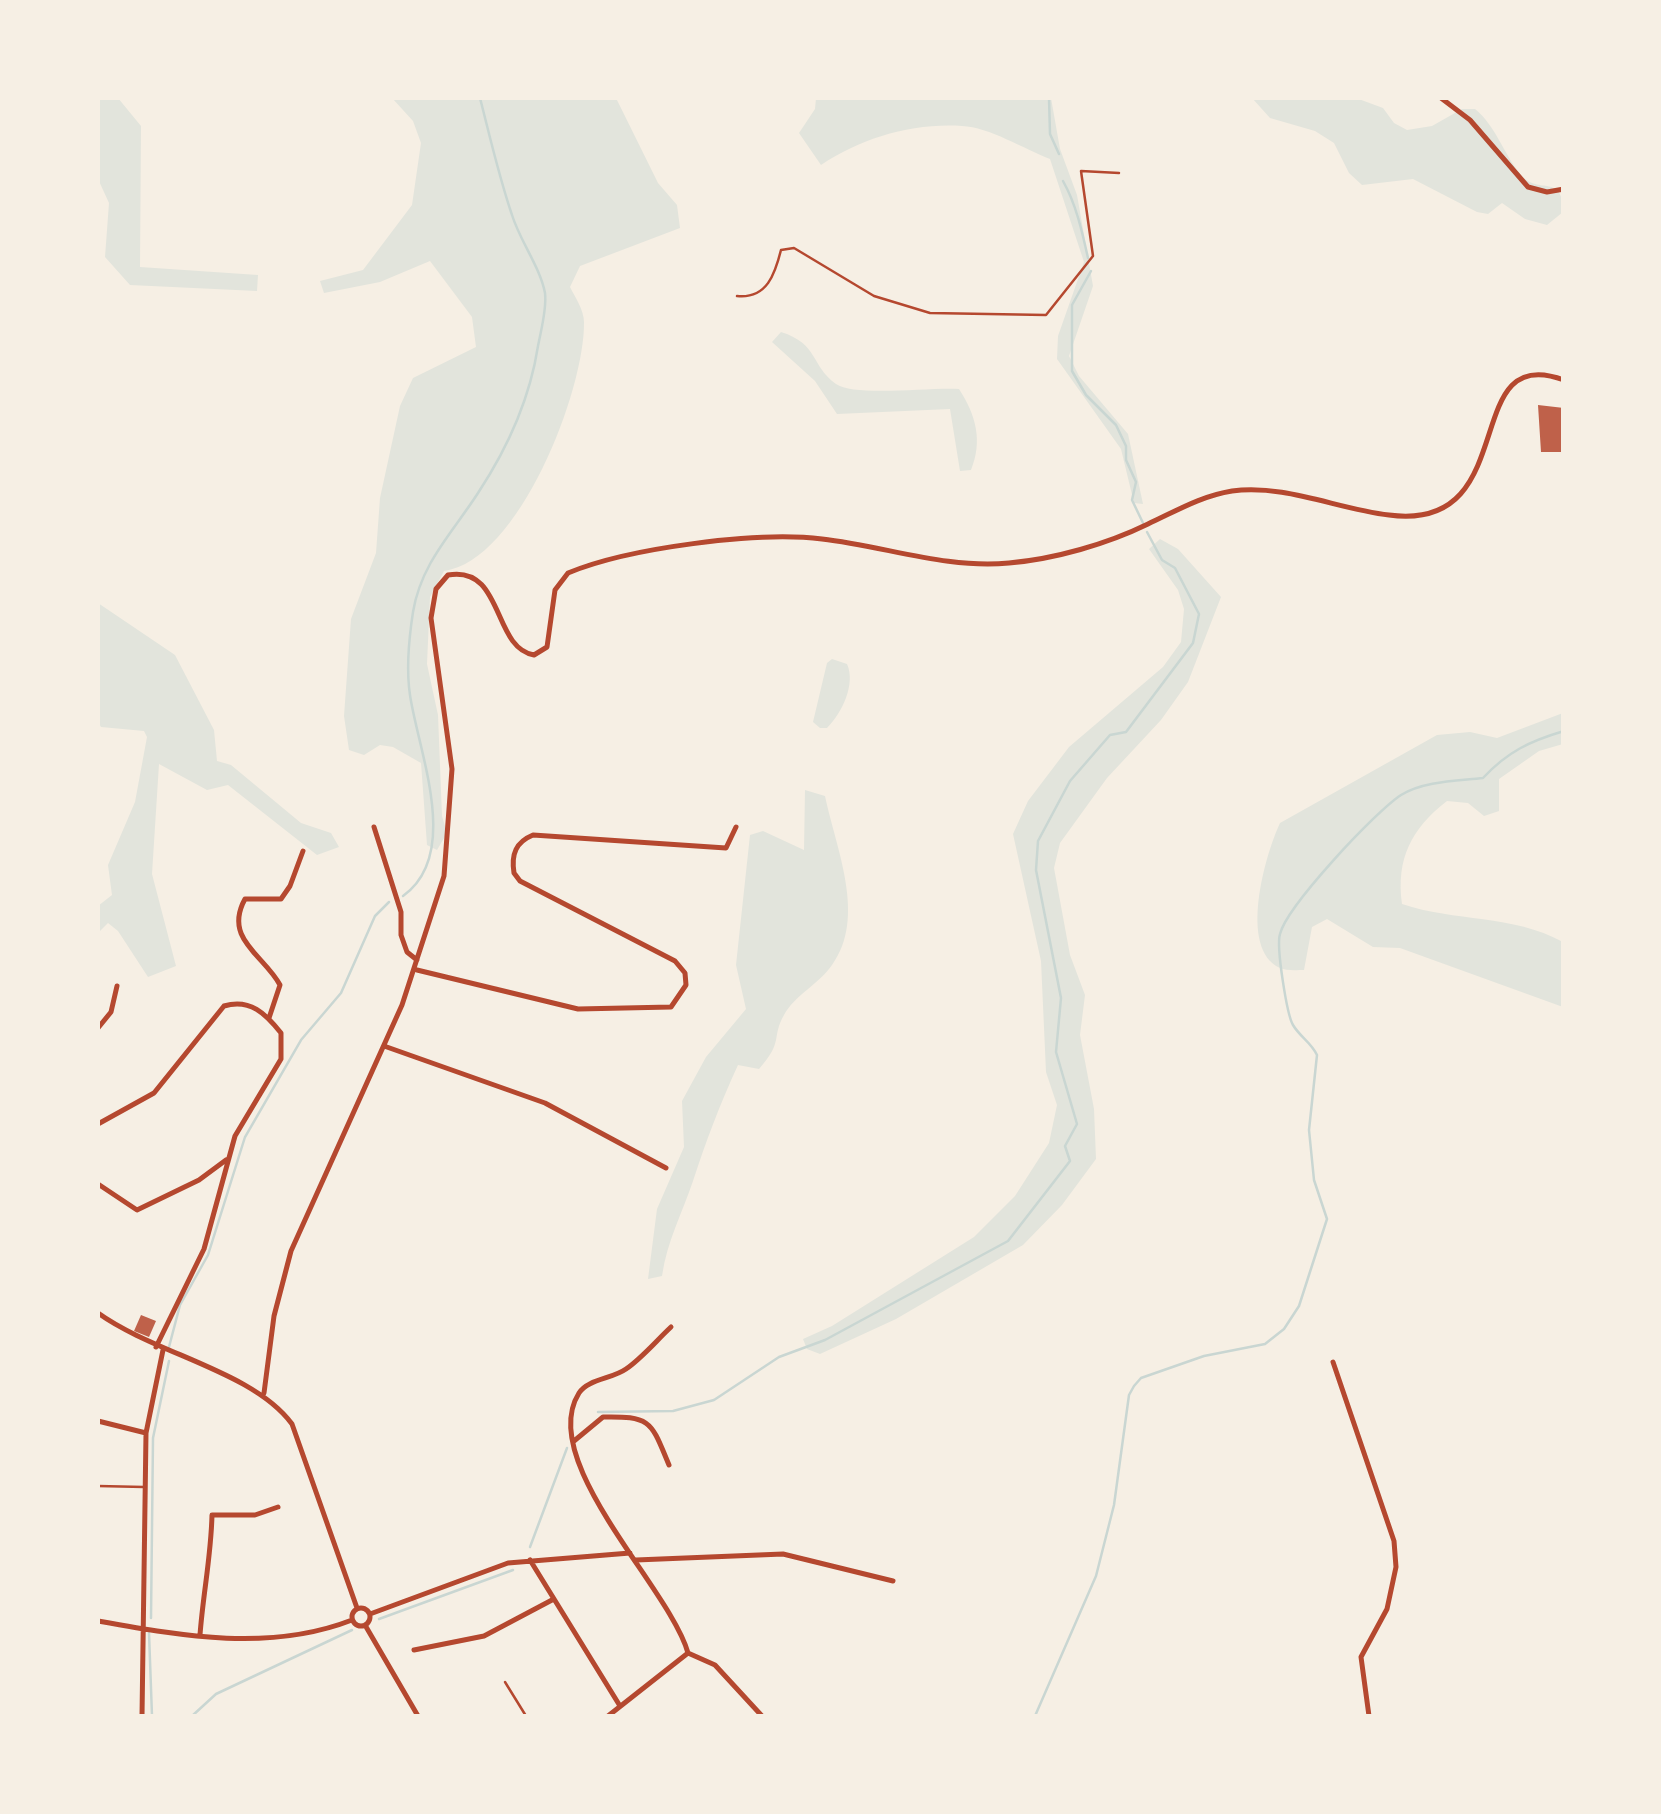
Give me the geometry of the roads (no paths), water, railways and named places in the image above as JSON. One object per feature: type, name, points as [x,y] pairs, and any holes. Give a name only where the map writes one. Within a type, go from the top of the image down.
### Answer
[{"type":"street","points":[[1441,98],[1470,120],[1528,187],[1547,192],[1564,189]]},
{"type":"street","points":[[264,1393],[274,1316],[291,1252],[416,970],[445,866],[452,769],[431,618],[436,589],[448,575],[458,574],[482,585],[516,648],[534,656],[547,647],[555,590],[568,573],[712,542],[755,536],[823,539],[933,561],[992,564],[1028,560],[1093,544],[1145,526],[1194,501],[1232,491],[1273,492],[1387,515],[1424,514],[1450,504],[1471,483],[1499,402],[1512,382],[1540,372],[1564,380]]},
{"type":"street","points":[[374,827],[400,912],[401,935],[407,952],[417,960]]},
{"type":"street","points":[[416,970],[578,1009],[670,1006],[686,986],[684,974],[674,961],[520,881],[514,873],[515,850],[533,834],[726,848],[736,827]]},
{"type":"street","points":[[269,1018],[280,985],[270,968],[243,944],[238,930],[241,905],[245,899],[281,899],[290,886],[302,851]]},
{"type":"street","points":[[98,1028],[111,1012],[117,986]]},
{"type":"street","points":[[98,1124],[154,1093],[224,1006],[242,1002],[269,1018],[281,1034],[282,1060],[235,1136],[204,1249],[159,1349],[146,1433],[142,1716]]},
{"type":"street","points":[[384,1046],[544,1104],[627,1144],[666,1168]]},
{"type":"street","points":[[98,1184],[137,1210],[199,1180],[228,1158]]},
{"type":"street","points":[[98,1313],[159,1349],[264,1393],[292,1424],[357,1608],[352,1620]]},
{"type":"street","points":[[671,1328],[624,1370],[584,1387],[574,1406],[570,1428],[585,1483],[688,1652],[710,1662],[762,1716]]},
{"type":"street","points":[[1333,1362],[1394,1541],[1396,1567],[1386,1608],[1362,1657],[1369,1716]]},
{"type":"street","points":[[574,1441],[603,1417],[644,1418],[652,1425],[670,1465]]},
{"type":"street","points":[[98,1422],[146,1433]]},
{"type":"street","points":[[200,1635],[203,1590],[211,1569],[212,1515],[254,1514],[278,1507]]},
{"type":"street","points":[[365,1625],[370,1614],[493,1568],[530,1559],[630,1553]]},
{"type":"street","points":[[634,1561],[648,1556],[783,1554],[893,1582]]},
{"type":"street","points":[[530,1559],[620,1706]]},
{"type":"street","points":[[414,1650],[484,1636],[552,1600]]},
{"type":"street","points":[[357,1608],[370,1614]]},
{"type":"street","points":[[98,1621],[200,1635],[276,1639],[352,1620],[365,1625],[418,1716]]},
{"type":"street","points":[[608,1716],[688,1652]]},
{"type":"lane","points":[[98,1486],[144,1488]]},
{"type":"lane","points":[[505,1682],[526,1716]]},
{"type":"waterway","points":[[403,896],[421,878],[430,855],[433,829],[432,801],[409,685],[409,643],[417,594],[430,563],[508,441],[529,385],[545,306],[542,283],[507,201],[480,98]]},
{"type":"waterway","points":[[1049,98],[1050,134],[1059,154]]},
{"type":"waterway","points":[[1063,181],[1075,208],[1088,258]]},
{"type":"waterway","points":[[1091,271],[1072,305],[1072,371],[1086,395],[1116,425],[1126,446],[1126,460],[1136,482],[1132,500],[1143,523]]},
{"type":"waterway","points":[[598,1412],[673,1411],[714,1400],[779,1357],[825,1340],[1008,1241],[1070,1161],[1065,1146],[1077,1124],[1056,1052],[1061,998],[1036,870],[1038,841],[1070,781],[1110,735],[1126,732],[1193,643],[1199,614],[1175,568],[1162,560],[1147,532]]},
{"type":"waterway","points":[[1035,1716],[1096,1576],[1114,1505],[1129,1395],[1134,1386],[1141,1378],[1204,1356],[1265,1344],[1284,1329],[1299,1306],[1327,1219],[1314,1180],[1309,1130],[1317,1055],[1293,1025],[1288,1008],[1279,941],[1286,921],[1333,860],[1401,795],[1430,784],[1483,778],[1520,749],[1564,731]]},
{"type":"waterway","points":[[169,1347],[180,1305],[208,1255],[245,1137],[301,1040],[341,993],[375,916],[389,902]]},
{"type":"waterway","points":[[151,1618],[153,1438],[169,1361]]},
{"type":"waterway","points":[[530,1547],[567,1448]]},
{"type":"waterway","points":[[379,1619],[513,1570]]},
{"type":"waterway","points":[[192,1716],[216,1694],[352,1630]]},
{"type":"waterway","points":[[149,1633],[152,1716]]}]
